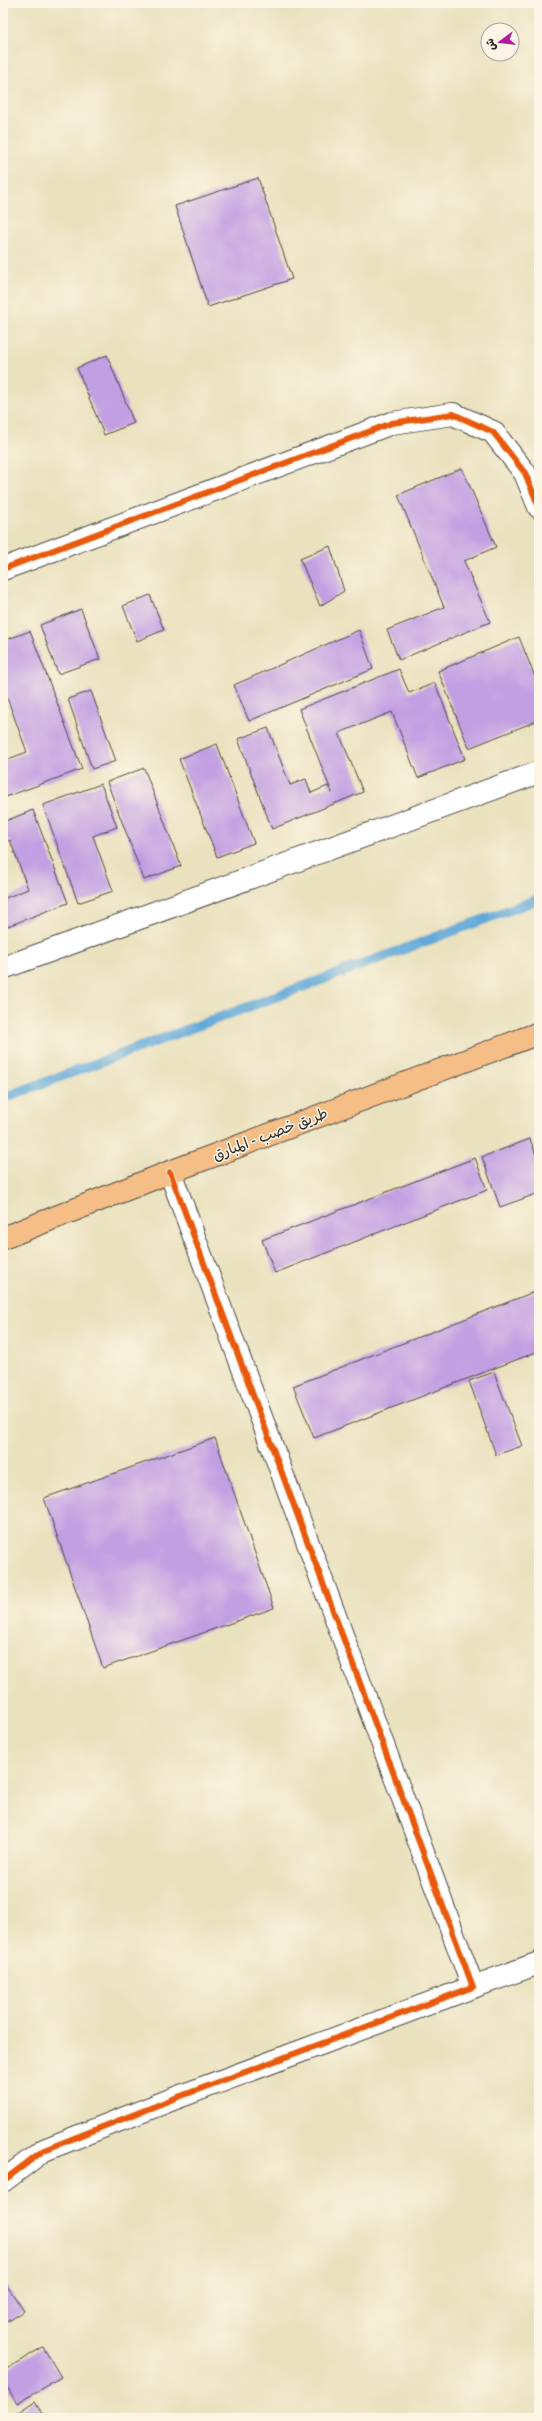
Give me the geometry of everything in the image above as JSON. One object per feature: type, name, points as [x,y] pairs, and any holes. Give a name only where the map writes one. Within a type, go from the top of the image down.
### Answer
[{"type":"main road","name":"طريق خصب - المبارق","points":[[3,1238],[170,1172],[539,1033]]},
{"type":"street","points":[[3,569],[392,423],[453,414],[493,432],[525,473],[539,506]]},
{"type":"street","points":[[3,968],[539,772]]},
{"type":"street","points":[[170,1172],[473,1987]]},
{"type":"street","points":[[3,2181],[44,2150],[173,2099],[539,1963]]},
{"type":"building","points":[[258,178],[292,279],[208,307],[175,206]]},
{"type":"building","points":[[107,355],[134,423],[104,435],[77,368]]},
{"type":"building","points":[[462,468],[496,547],[464,561],[490,622],[399,660],[387,630],[444,607],[398,495]]},
{"type":"building","points":[[330,546],[344,591],[320,606],[300,559]]},
{"type":"building","points":[[150,595],[164,630],[137,641],[123,606]]},
{"type":"building","points":[[81,609],[100,659],[58,674],[40,625]]},
{"type":"building","points":[[359,630],[373,669],[249,721],[234,685]]},
{"type":"building","points":[[30,631],[82,769],[3,798],[3,761],[27,752],[6,695],[3,696],[3,641]]},
{"type":"building","points":[[519,637],[539,687],[539,720],[469,748],[438,671]]},
{"type":"building","points":[[399,669],[409,693],[435,683],[465,759],[418,778],[392,712],[339,733],[363,792],[272,829],[238,739],[268,728],[290,785],[306,779],[311,793],[328,786],[332,793],[299,709]]},
{"type":"building","points":[[91,691],[116,761],[92,769],[68,699]]},
{"type":"building","points":[[217,744],[254,843],[217,857],[179,759]]},
{"type":"building","points":[[144,768],[181,866],[144,880],[107,782]]},
{"type":"building","points":[[101,784],[117,827],[93,836],[113,891],[78,903],[43,805]]},
{"type":"building","points":[[33,810],[68,903],[3,928],[3,899],[28,889],[10,840],[3,843],[3,822]]},
{"type":"building","points":[[530,1139],[539,1163],[539,1193],[500,1207],[482,1157]]},
{"type":"building","points":[[475,1158],[487,1190],[275,1273],[262,1240]]},
{"type":"building","points":[[539,1290],[539,1351],[314,1438],[293,1386]]},
{"type":"building","points":[[494,1372],[522,1446],[496,1455],[469,1381]]},
{"type":"building","points":[[215,1438],[274,1608],[103,1668],[44,1498]]},
{"type":"building","points":[[3,2280],[24,2311],[3,2325]]},
{"type":"building","points":[[43,2347],[61,2377],[17,2403],[3,2380],[3,2371]]},
{"type":"building","points":[[35,2401],[45,2418],[9,2418]]},
{"type":"waterway","points":[[3,1098],[539,899]]},
{"type":"cycle path","points":[[3,569],[392,423],[453,414],[493,432],[525,473],[539,507]]},
{"type":"cycle path","points":[[3,2181],[44,2150],[173,2099],[473,1987],[170,1172]]}]
